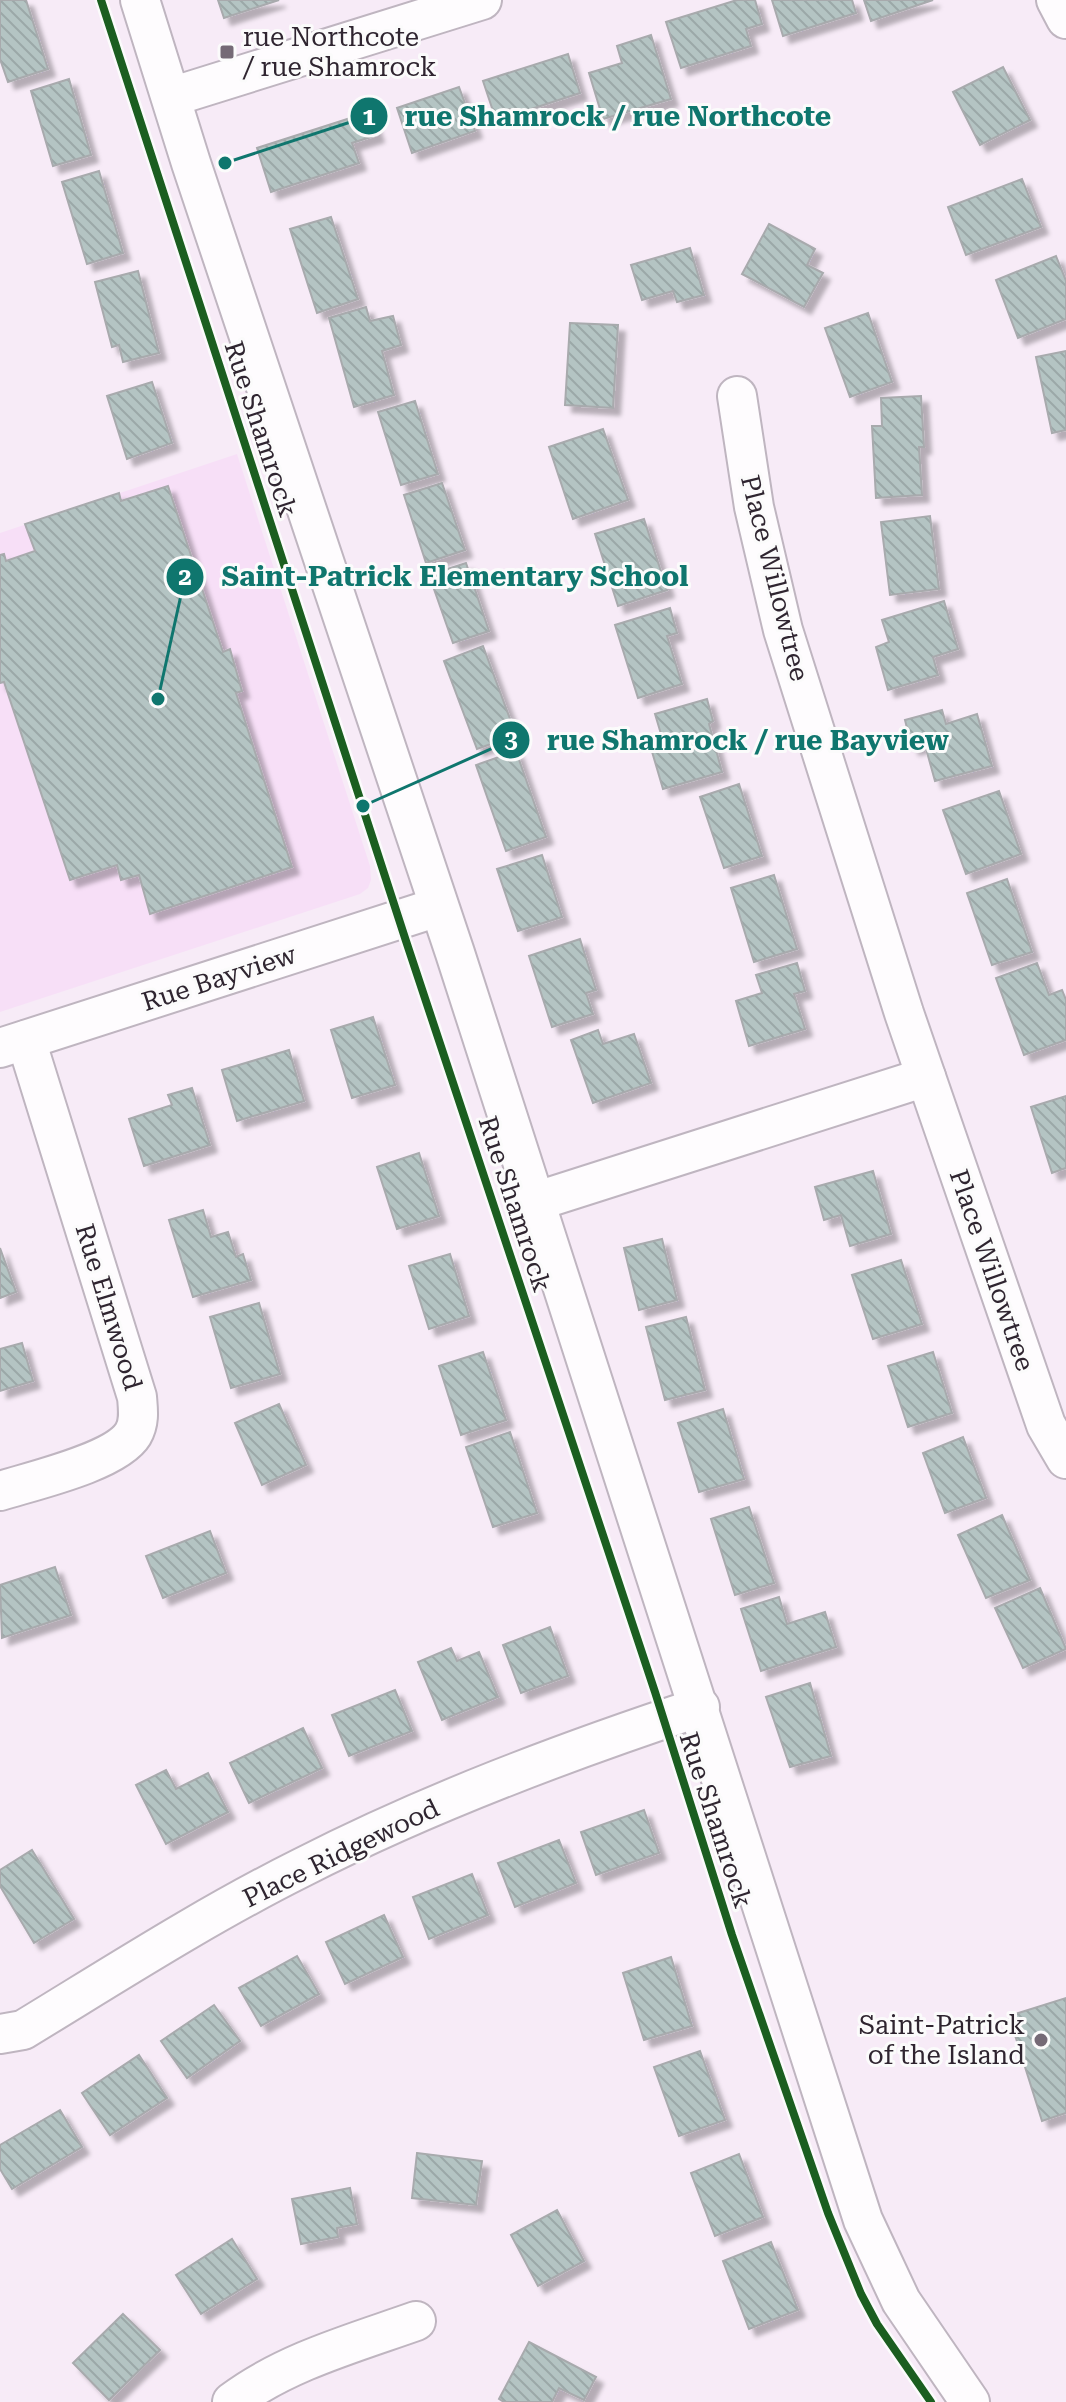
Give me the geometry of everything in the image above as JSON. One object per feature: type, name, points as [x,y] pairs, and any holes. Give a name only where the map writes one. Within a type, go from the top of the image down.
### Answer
[{"type":"street","name":"Rue Shamrock","points":[[140,0],[700,1707],[863,2220],[901,2301],[970,2402]]},
{"type":"street","points":[[171,97],[482,0]]},
{"type":"street","points":[[1056,0],[1066,19]]},
{"type":"street","name":"Place Willowtree","points":[[737,396],[754,507],[783,630],[926,1077],[1046,1425],[1066,1459]]},
{"type":"street","name":"Rue Bayview","points":[[13,1044],[438,907]]},
{"type":"street","name":"Rue Elmwood","points":[[0,1491],[99,1459],[117,1450],[133,1434],[139,1417],[133,1384],[13,1044]]},
{"type":"street","points":[[534,1202],[926,1077]]},
{"type":"street","name":"Place Ridgewood","points":[[0,2034],[23,2030],[218,1912],[342,1849],[511,1776],[700,1707]]},
{"type":"street","points":[[232,2402],[282,2372],[318,2356],[416,2321]]},
{"type":"shaded area","points":[[237,454],[370,866],[368,888],[360,894],[0,1012],[0,533]]},
{"type":"building","points":[[0,0],[26,0],[48,69],[8,82],[0,59]]},
{"type":"building","points":[[218,0],[279,0],[224,18]]},
{"type":"building","points":[[737,0],[755,0],[762,24],[746,29],[751,46],[681,68],[666,22]]},
{"type":"building","points":[[772,0],[852,0],[856,13],[783,36]]},
{"type":"building","points":[[864,0],[933,0],[871,21]]},
{"type":"building","points":[[651,35],[671,99],[603,119],[589,73],[622,63],[617,46]]},
{"type":"building","points":[[568,54],[580,93],[513,115],[510,109],[494,114],[483,81]]},
{"type":"building","points":[[1003,67],[1030,120],[980,145],[953,92]]},
{"type":"building","points":[[69,79],[91,155],[53,166],[31,91]]},
{"type":"building","points":[[459,87],[475,131],[412,153],[397,108]]},
{"type":"building","points":[[369,112],[377,135],[352,143],[359,163],[271,192],[257,148]]},
{"type":"building","points":[[99,171],[123,253],[87,264],[62,182]]},
{"type":"building","points":[[1022,179],[1041,227],[966,255],[948,207]]},
{"type":"building","points":[[331,217],[358,299],[317,313],[290,229]]},
{"type":"building","points":[[769,224],[815,249],[807,265],[823,273],[804,307],[742,274]]},
{"type":"building","points":[[690,248],[704,295],[677,302],[673,291],[642,300],[631,265]]},
{"type":"building","points":[[1056,256],[1066,281],[1066,319],[1018,338],[996,280]]},
{"type":"building","points":[[138,271],[159,353],[123,362],[119,345],[112,347],[95,282]]},
{"type":"building","points":[[366,307],[370,321],[393,316],[401,345],[382,351],[394,395],[354,407],[329,318]]},
{"type":"building","points":[[868,313],[892,382],[850,397],[825,328]]},
{"type":"building","points":[[570,323],[618,325],[613,408],[565,405]]},
{"type":"building","points":[[1066,351],[1066,430],[1052,433],[1036,357]]},
{"type":"building","points":[[152,382],[172,443],[127,459],[107,396]]},
{"type":"building","points":[[921,396],[924,447],[919,447],[922,495],[876,498],[872,426],[882,426],[881,398]]},
{"type":"building","points":[[415,401],[438,474],[401,485],[378,412]]},
{"type":"building","points":[[603,429],[628,500],[573,519],[549,447]]},
{"type":"building","points":[[442,483],[465,550],[426,563],[404,495]]},
{"type":"building","points":[[168,486],[223,652],[230,649],[242,691],[236,693],[292,867],[150,914],[139,875],[121,880],[117,865],[70,880],[4,682],[0,683],[0,555],[4,554],[6,561],[35,551],[25,524],[119,493],[121,501]]},
{"type":"building","points":[[930,516],[939,589],[890,595],[881,522]]},
{"type":"building","points":[[644,519],[667,590],[618,606],[595,534]]},
{"type":"building","points":[[466,563],[489,631],[453,643],[429,575]]},
{"type":"building","points":[[944,601],[958,649],[933,657],[938,675],[888,690],[876,647],[889,642],[882,620]]},
{"type":"building","points":[[670,608],[677,633],[667,636],[682,684],[638,698],[615,625]]},
{"type":"building","points":[[483,646],[516,735],[477,749],[444,661]]},
{"type":"building","points":[[707,699],[713,721],[709,724],[722,772],[663,789],[648,738],[661,734],[655,714]]},
{"type":"building","points":[[942,710],[946,724],[977,714],[992,766],[935,781],[925,745],[912,748],[905,720]]},
{"type":"building","points":[[516,751],[546,837],[506,851],[476,765]]},
{"type":"building","points":[[739,784],[762,856],[724,868],[700,797]]},
{"type":"building","points":[[999,791],[1021,854],[966,874],[943,810]]},
{"type":"building","points":[[542,855],[562,917],[518,931],[497,869]]},
{"type":"building","points":[[774,875],[797,949],[754,962],[731,888]]},
{"type":"building","points":[[1007,879],[1032,952],[992,965],[967,893]]},
{"type":"building","points":[[580,939],[596,990],[586,993],[593,1014],[552,1027],[529,956]]},
{"type":"building","points":[[797,963],[805,991],[794,994],[805,1029],[749,1046],[736,1001],[762,993],[756,975]]},
{"type":"building","points":[[1037,963],[1049,995],[1062,990],[1066,1000],[1066,1040],[1024,1055],[996,978]]},
{"type":"building","points":[[373,1017],[395,1085],[352,1098],[331,1030]]},
{"type":"building","points":[[598,1030],[603,1044],[634,1034],[651,1083],[593,1103],[571,1040]]},
{"type":"building","points":[[289,1050],[304,1101],[237,1121],[222,1070]]},
{"type":"building","points":[[192,1088],[210,1145],[144,1166],[129,1119],[172,1105],[168,1095]]},
{"type":"building","points":[[1066,1096],[1066,1168],[1052,1173],[1031,1107]]},
{"type":"building","points":[[419,1153],[439,1216],[397,1229],[377,1167]]},
{"type":"building","points":[[873,1171],[891,1234],[850,1246],[841,1215],[824,1220],[815,1187]]},
{"type":"building","points":[[203,1210],[211,1237],[228,1232],[236,1257],[243,1254],[251,1280],[193,1297],[169,1220]]},
{"type":"building","points":[[662,1239],[677,1300],[639,1310],[624,1248]]},
{"type":"building","points":[[0,1248],[16,1292],[0,1298]]},
{"type":"building","points":[[450,1254],[469,1316],[429,1329],[409,1266]]},
{"type":"building","points":[[901,1260],[922,1324],[873,1339],[852,1275]]},
{"type":"building","points":[[259,1303],[280,1374],[231,1388],[210,1317]]},
{"type":"building","points":[[686,1317],[705,1390],[665,1400],[646,1327]]},
{"type":"building","points":[[22,1343],[33,1381],[0,1391],[0,1349]]},
{"type":"building","points":[[483,1352],[506,1420],[461,1435],[439,1366]]},
{"type":"building","points":[[933,1352],[952,1413],[908,1427],[888,1366]]},
{"type":"building","points":[[279,1404],[306,1465],[262,1485],[235,1423]]},
{"type":"building","points":[[723,1409],[744,1479],[699,1492],[678,1423]]},
{"type":"building","points":[[510,1432],[537,1513],[493,1527],[466,1447]]},
{"type":"building","points":[[963,1437],[986,1498],[945,1513],[923,1453]]},
{"type":"building","points":[[749,1507],[774,1583],[735,1595],[711,1519]]},
{"type":"building","points":[[1002,1515],[1030,1580],[986,1598],[958,1535]]},
{"type":"building","points":[[210,1531],[226,1573],[163,1598],[146,1556]]},
{"type":"building","points":[[55,1567],[71,1615],[2,1638],[0,1585]]},
{"type":"building","points":[[1040,1588],[1066,1649],[1023,1668],[995,1608]]},
{"type":"building","points":[[779,1597],[787,1624],[825,1612],[836,1647],[761,1671],[741,1609]]},
{"type":"building","points":[[550,1627],[568,1676],[521,1693],[503,1645]]},
{"type":"building","points":[[451,1648],[457,1661],[479,1652],[498,1697],[442,1720],[418,1662]]},
{"type":"building","points":[[810,1683],[831,1756],[790,1767],[766,1697]]},
{"type":"building","points":[[395,1690],[412,1731],[349,1756],[332,1715]]},
{"type":"building","points":[[303,1728],[322,1768],[249,1803],[230,1763]]},
{"type":"building","points":[[166,1770],[176,1789],[208,1773],[228,1812],[166,1844],[136,1785]]},
{"type":"building","points":[[644,1810],[659,1853],[596,1875],[581,1832]]},
{"type":"building","points":[[559,1840],[576,1883],[515,1907],[498,1863]]},
{"type":"building","points":[[32,1850],[74,1919],[34,1943],[0,1886],[0,1870]]},
{"type":"building","points":[[472,1874],[488,1915],[429,1939],[413,1897]]},
{"type":"building","points":[[384,1915],[403,1957],[345,1984],[326,1942]]},
{"type":"building","points":[[297,1956],[319,1994],[261,2026],[239,1988]]},
{"type":"building","points":[[671,1957],[692,2026],[644,2040],[623,1973]]},
{"type":"building","name":"Saint-Patrick of the Island","points":[[1066,1998],[1066,2113],[1042,2121],[1009,2016]]},
{"type":"building","points":[[214,2005],[240,2041],[187,2078],[161,2041]]},
{"type":"building","points":[[700,2051],[725,2120],[679,2136],[654,2067]]},
{"type":"building","points":[[139,2055],[167,2098],[110,2135],[82,2093]]},
{"type":"building","points":[[60,2110],[82,2147],[12,2189],[0,2169],[0,2145]]},
{"type":"building","points":[[417,2153],[482,2161],[476,2205],[412,2198]]},
{"type":"building","points":[[739,2154],[763,2217],[715,2236],[691,2173]]},
{"type":"building","points":[[350,2188],[357,2224],[337,2228],[338,2237],[301,2244],[292,2199]]},
{"type":"building","points":[[557,2210],[584,2261],[538,2286],[511,2235]]},
{"type":"building","points":[[232,2239],[257,2279],[201,2314],[176,2275]]},
{"type":"building","points":[[771,2242],[798,2310],[749,2329],[723,2261]]},
{"type":"building","points":[[123,2314],[160,2350],[109,2400],[73,2363]]},
{"type":"building","points":[[529,2342],[596,2377],[584,2400],[559,2388],[552,2402],[504,2402],[499,2399]]},
{"type":"cycle path","points":[[101,0],[732,1935],[828,2213],[861,2294],[877,2324],[931,2402]]},
{"type":"place","name":"rue Northcote / rue Shamrock","points":[[227,52]]},
{"type":"place","name":"rue Shamrock / rue Northcote","points":[[225,163]]},
{"type":"place","name":"Saint-Patrick Elementary School","points":[[158,699]]},
{"type":"place","name":"rue Shamrock / rue Bayview","points":[[363,806]]},
{"type":"place","name":"Saint-Patrick of the Island","points":[[1041,2040]]}]
